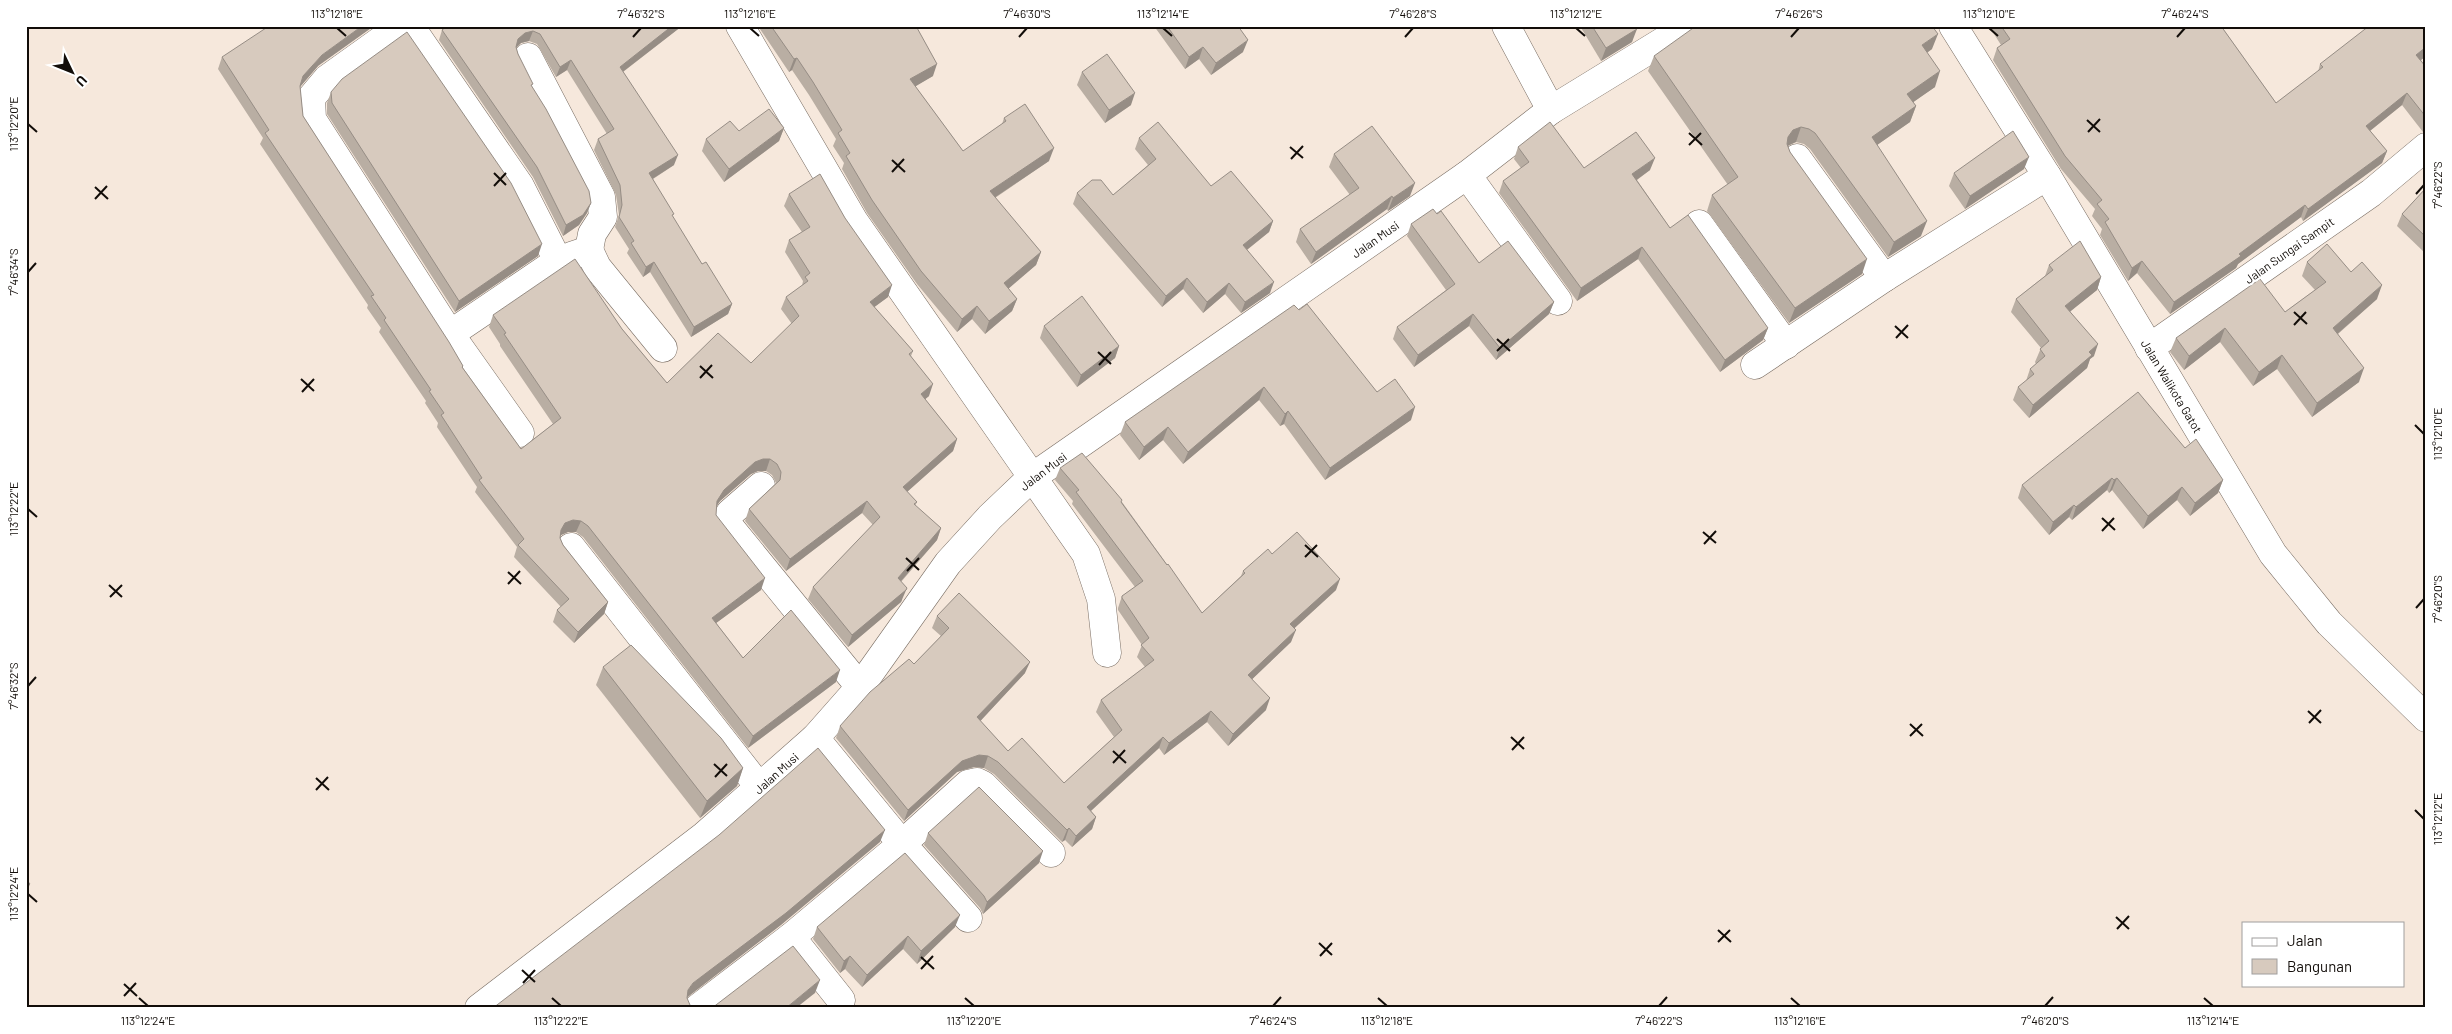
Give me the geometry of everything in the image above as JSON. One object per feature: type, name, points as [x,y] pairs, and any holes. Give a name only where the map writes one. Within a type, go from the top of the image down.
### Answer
[{"type":"street","points":[[401,26],[327,79],[311,98],[312,119],[450,334],[520,433]]},
{"type":"street","points":[[410,26],[520,186],[558,261]]},
{"type":"street","points":[[740,26],[854,221],[1031,478],[1086,554],[1101,599],[1107,653]]},
{"type":"street","points":[[1506,26],[1551,110]]},
{"type":"street","name":"Jalan Musi","points":[[479,1008],[705,835],[815,738],[860,687],[948,563],[990,517],[1031,478],[1467,175],[1551,110],[1688,26]]},
{"type":"street","name":"Jalan Walikota Gatot","points":[[1953,26],[2047,176],[2273,554],[2329,623],[2426,718]]},
{"type":"street","points":[[528,57],[601,197],[603,216],[592,234],[589,250],[597,267],[663,348]]},
{"type":"street","name":"Jalan Sungai Sampit","points":[[2149,348],[2371,193],[2426,148]]},
{"type":"street","points":[[1797,158],[1884,278]]},
{"type":"street","points":[[1467,175],[1558,301]]},
{"type":"street","points":[[1755,365],[1884,278],[2047,176]]},
{"type":"street","points":[[1698,224],[1786,345]]},
{"type":"street","points":[[450,334],[558,261],[589,250]]},
{"type":"street","points":[[761,486],[730,513],[726,520],[860,687]]},
{"type":"street","points":[[571,546],[760,788]]},
{"type":"street","points":[[815,738],[902,844],[968,918]]},
{"type":"street","points":[[698,1008],[791,937],[902,844],[968,784],[977,782],[983,785],[1051,853]]},
{"type":"street","points":[[791,937],[841,1000]]},
{"type":"building","points":[[269,26],[362,26],[322,55],[303,76],[300,86],[303,116],[449,342],[462,367],[521,449],[561,418],[493,315],[575,259],[622,329],[667,383],[718,333],[751,363],[799,316],[786,297],[808,281],[805,277],[810,273],[789,240],[810,227],[789,194],[820,174],[845,218],[892,285],[870,302],[913,351],[909,354],[933,384],[921,394],[957,439],[903,487],[917,502],[914,504],[941,528],[898,578],[907,588],[906,590],[852,635],[813,587],[880,517],[867,501],[790,559],[749,509],[780,480],[781,472],[777,464],[770,459],[755,462],[724,490],[717,501],[716,515],[765,578],[712,618],[743,658],[791,610],[840,670],[753,736],[588,526],[581,521],[573,520],[565,523],[561,530],[560,538],[563,545],[608,602],[578,632],[557,610],[569,599],[518,545],[524,539],[479,480],[482,478],[441,415],[444,413],[429,391],[431,390],[384,320],[386,318],[371,296],[374,295],[265,133],[269,130],[222,57]]},
{"type":"building","points":[[447,26],[672,26],[620,67],[678,155],[649,173],[702,264],[706,262],[732,304],[694,327],[654,262],[646,267],[631,243],[634,241],[619,217],[622,205],[620,185],[598,139],[614,129],[571,60],[560,67],[540,34],[533,31],[525,33],[518,39],[516,47],[533,84],[531,85],[546,109],[589,191],[591,203],[583,215],[566,225],[537,167],[442,30]]},
{"type":"building","points":[[771,26],[916,26],[937,64],[910,79],[963,151],[1006,121],[1004,118],[1025,104],[1054,148],[990,191],[1041,252],[1004,283],[1017,299],[989,321],[977,306],[962,319],[921,271],[872,200],[846,156],[850,153],[838,133],[842,130],[797,58],[794,59]]},
{"type":"building","points":[[1167,26],[1238,26],[1248,40],[1216,63],[1203,47],[1189,57]]},
{"type":"building","points":[[1592,26],[1635,26],[1637,29],[1606,48]]},
{"type":"building","points":[[1696,26],[1932,26],[1938,34],[1922,45],[1940,71],[1907,94],[1916,106],[1872,137],[1927,221],[1894,242],[1815,133],[1801,127],[1793,130],[1788,137],[1787,144],[1790,152],[1867,259],[1795,308],[1712,195],[1738,177],[1654,56]]},
{"type":"building","points":[[2001,26],[2221,26],[2276,103],[2323,67],[2320,64],[2369,26],[2426,26],[2426,47],[2416,55],[2426,67],[2426,117],[2407,93],[2366,126],[2387,151],[2308,209],[2305,205],[2239,254],[2241,256],[2174,302],[2142,261],[2132,268],[2105,222],[2109,219],[2097,204],[2102,200],[2065,156],[1997,48],[2010,39]]},
{"type":"building","points":[[407,32],[511,183],[542,244],[459,301],[332,103],[331,92],[342,79]]},
{"type":"building","points":[[1107,54],[1135,93],[1109,110],[1082,72]]},
{"type":"building","points":[[769,109],[784,128],[729,169],[706,139],[730,121],[739,131]]},
{"type":"building","points":[[1158,122],[1211,186],[1231,171],[1273,221],[1243,245],[1274,282],[1245,302],[1229,283],[1207,302],[1187,278],[1166,296],[1077,193],[1092,180],[1101,180],[1113,195],[1156,159],[1139,138]]},
{"type":"building","points":[[1550,122],[1584,168],[1636,132],[1655,158],[1632,174],[1670,228],[1688,215],[1768,328],[1725,360],[1642,247],[1581,288],[1503,181],[1529,162],[1518,147]]},
{"type":"building","points":[[1372,126],[1415,183],[1393,198],[1392,196],[1316,252],[1300,229],[1359,188],[1334,154]]},
{"type":"building","points":[[2013,131],[2029,157],[1970,196],[1954,173]]},
{"type":"building","points":[[2426,188],[2426,237],[2402,214]]},
{"type":"building","points":[[1433,209],[1437,214],[1441,211],[1479,263],[1508,241],[1554,302],[1500,348],[1473,314],[1418,355],[1397,327],[1455,284],[1411,224]]},
{"type":"building","points":[[2080,241],[2101,277],[2065,306],[2098,344],[2089,352],[2092,355],[2033,405],[2018,387],[2034,374],[2030,369],[2045,356],[2040,349],[2049,341],[2016,299],[2053,270],[2049,265]]},
{"type":"building","points":[[2327,244],[2351,272],[2362,262],[2382,285],[2333,328],[2364,368],[2317,403],[2282,355],[2259,372],[2225,328],[2189,356],[2176,338],[2260,279],[2285,312],[2326,282],[2307,262]]},
{"type":"building","points":[[1082,296],[1119,346],[1081,375],[1044,326]]},
{"type":"building","points":[[1307,304],[1377,392],[1395,379],[1415,407],[1330,468],[1288,411],[1285,414],[1264,387],[1188,452],[1168,427],[1144,447],[1125,422],[1294,305],[1299,310]]},
{"type":"building","points":[[2138,392],[2185,448],[2196,439],[2223,480],[2195,503],[2182,487],[2148,516],[2117,478],[2114,480],[2112,478],[2076,507],[2074,505],[2053,522],[2022,485]]},
{"type":"building","points":[[1082,453],[1122,500],[1121,502],[1202,613],[1245,573],[1243,571],[1268,549],[1272,554],[1297,532],[1340,579],[1290,624],[1296,630],[1248,675],[1270,698],[1233,734],[1211,711],[1169,743],[1163,737],[1087,807],[1096,817],[1076,836],[1069,828],[1067,830],[998,762],[988,756],[979,755],[962,761],[908,810],[840,726],[870,692],[909,659],[914,664],[949,628],[937,616],[959,593],[1030,662],[977,717],[1008,751],[1022,738],[1064,783],[1122,730],[1101,700],[1154,660],[1141,645],[1149,638],[1122,598],[1122,596],[1143,581],[1076,492],[1079,490],[1060,468]]},
{"type":"building","points":[[631,645],[721,738],[743,768],[707,801],[603,667]]},
{"type":"building","points":[[818,748],[885,830],[786,913],[693,983],[688,990],[687,998],[693,1008],[493,1008],[719,835]]},
{"type":"building","points":[[979,787],[1043,851],[987,902],[984,896],[928,833]]},
{"type":"building","points":[[905,853],[960,915],[921,951],[908,936],[867,975],[850,956],[844,961],[817,927]]},
{"type":"building","points":[[26,879],[30,884],[26,887]]},
{"type":"building","points":[[793,946],[820,980],[786,1008],[712,1008]]}]
